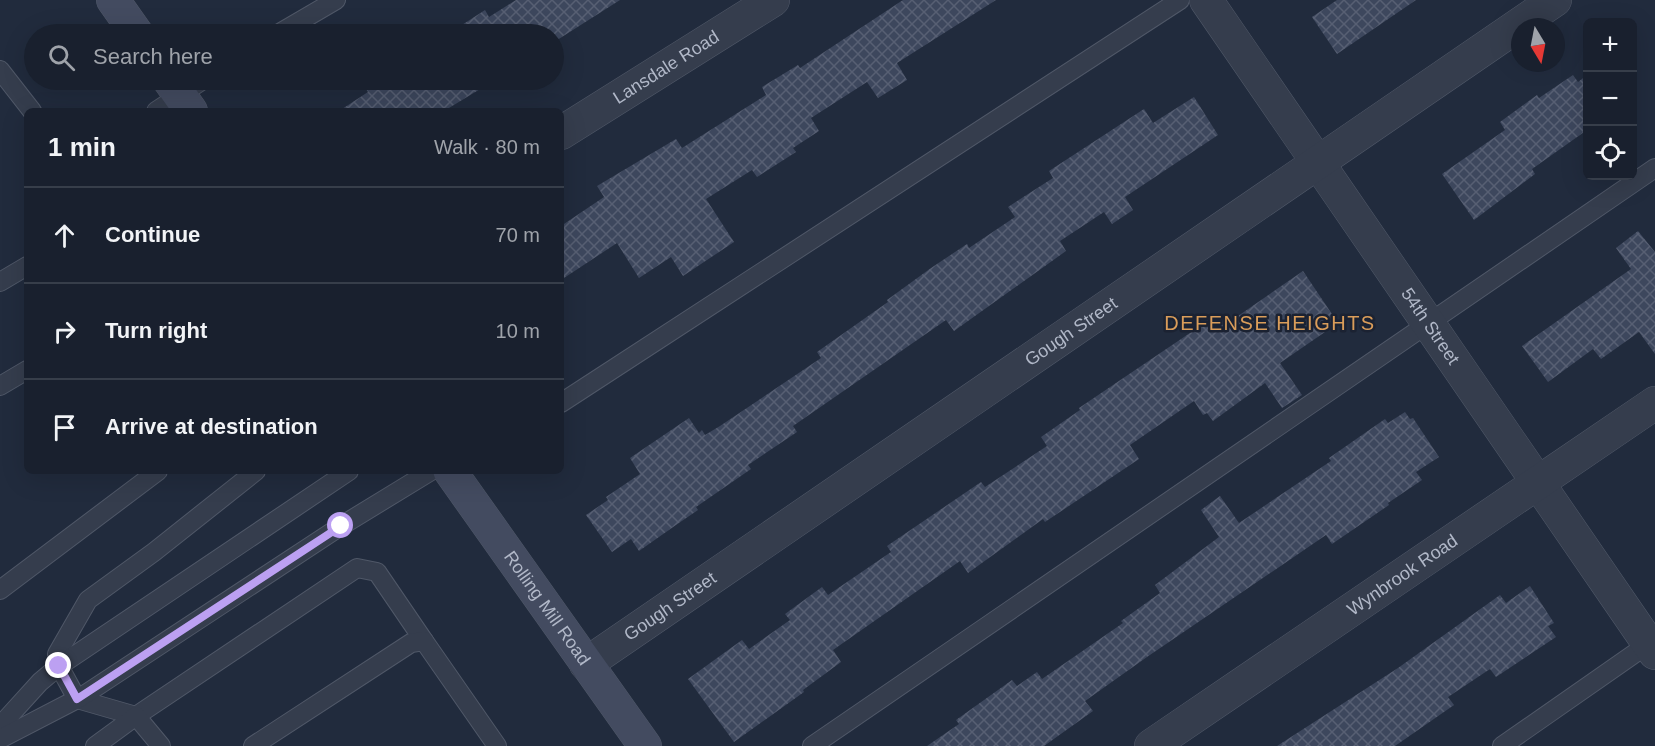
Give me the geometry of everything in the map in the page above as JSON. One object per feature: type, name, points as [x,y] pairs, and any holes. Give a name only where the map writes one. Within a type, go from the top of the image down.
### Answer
[{"type":"street","points":[[113,0],[130,24]]},
{"type":"street","name":"Lansdale Road","points":[[564,131],[773,0]]},
{"type":"street","name":"54th Street","points":[[1206,0],[1653,645]]},
{"type":"street","name":"Gough Street","points":[[586,664],[1555,0]]},
{"type":"street","name":"Wynbrook Road","points":[[1151,746],[1655,403]]},
{"type":"street","name":"Rolling Mill Road","points":[[448,474],[645,746]]},
{"type":"lane","points":[[295,24],[336,0]]},
{"type":"lane","points":[[564,401],[1180,0]]},
{"type":"lane","points":[[0,70],[30,108]]},
{"type":"lane","points":[[812,746],[1655,168]]},
{"type":"lane","points":[[0,282],[24,268]]},
{"type":"lane","points":[[0,386],[24,372]]},
{"type":"lane","points":[[0,590],[154,474]]},
{"type":"lane","points":[[160,746],[136,716],[77,699],[59,666],[57,654],[88,600],[154,552],[252,474]]},
{"type":"lane","points":[[0,726],[40,682],[59,666],[345,474]]},
{"type":"lane","points":[[0,739],[77,699],[341,526],[443,474]]},
{"type":"lane","points":[[95,746],[357,568],[377,572],[497,746]]},
{"type":"lane","points":[[253,746],[411,643],[424,641]]},
{"type":"lane","points":[[1502,746],[1653,645]]},
{"type":"building","points":[[516,0],[620,0],[564,36],[564,24],[463,24],[485,10],[489,17]]},
{"type":"building","points":[[903,0],[996,0],[897,63],[907,80],[878,98],[867,82],[811,118],[819,131],[793,148],[796,152],[757,177],[752,170],[706,199],[734,242],[683,276],[671,257],[639,278],[617,243],[564,278],[564,224],[604,197],[597,186],[676,139],[682,148],[766,95],[762,87],[798,65],[800,68]]},
{"type":"building","points":[[1337,0],[1416,0],[1337,54],[1312,17]]},
{"type":"building","points":[[1573,75],[1578,82],[1583,78],[1583,133],[1532,169],[1535,174],[1474,220],[1442,174],[1505,130],[1500,122],[1537,95],[1539,98]]},
{"type":"building","points":[[367,90],[479,90],[449,108],[344,108],[368,92]]},
{"type":"building","points":[[1194,97],[1218,135],[1125,197],[1133,210],[1112,224],[1104,212],[1060,241],[1066,251],[954,331],[946,320],[793,426],[797,432],[748,465],[751,469],[696,507],[698,510],[639,551],[631,539],[612,552],[586,515],[608,500],[606,497],[640,474],[630,458],[689,418],[699,433],[702,430],[705,435],[720,426],[821,358],[817,352],[888,302],[887,300],[931,268],[967,244],[969,248],[1015,217],[1008,207],[1053,178],[1049,171],[1144,109],[1153,123]]},
{"type":"building","points":[[1638,231],[1655,252],[1655,354],[1639,332],[1601,359],[1593,349],[1548,382],[1522,346],[1631,269],[1616,248]]},
{"type":"building","points":[[1303,271],[1338,323],[1280,363],[1302,395],[1282,408],[1265,383],[1213,421],[1207,413],[1203,415],[1194,401],[1130,445],[1139,459],[1045,522],[1043,519],[968,573],[960,561],[833,650],[841,662],[803,690],[804,692],[734,742],[688,679],[742,640],[749,649],[790,620],[785,614],[822,587],[828,595],[891,552],[887,546],[981,482],[985,487],[1047,446],[1041,437],[1080,410],[1079,408],[1218,314],[1225,325]]},
{"type":"building","points":[[1405,412],[1410,419],[1413,418],[1439,457],[1416,472],[1422,480],[1388,503],[1389,505],[1332,544],[1326,535],[1147,657],[1085,701],[1093,711],[1044,746],[927,746],[959,724],[956,720],[1012,680],[1017,686],[1037,672],[1042,679],[1123,623],[1121,621],[1160,593],[1155,585],[1219,537],[1201,510],[1220,496],[1239,523],[1331,461],[1329,458],[1385,419],[1388,423]]},
{"type":"building","points":[[1530,586],[1554,623],[1548,626],[1556,637],[1496,677],[1490,669],[1448,697],[1454,705],[1395,746],[1277,746],[1398,668],[1500,595],[1506,603]]},
{"type":"district","name":"DEFENSE HEIGHTS","points":[[1270,323]]},
{"type":"route","points":[[59,666],[77,699],[341,526]]}]
